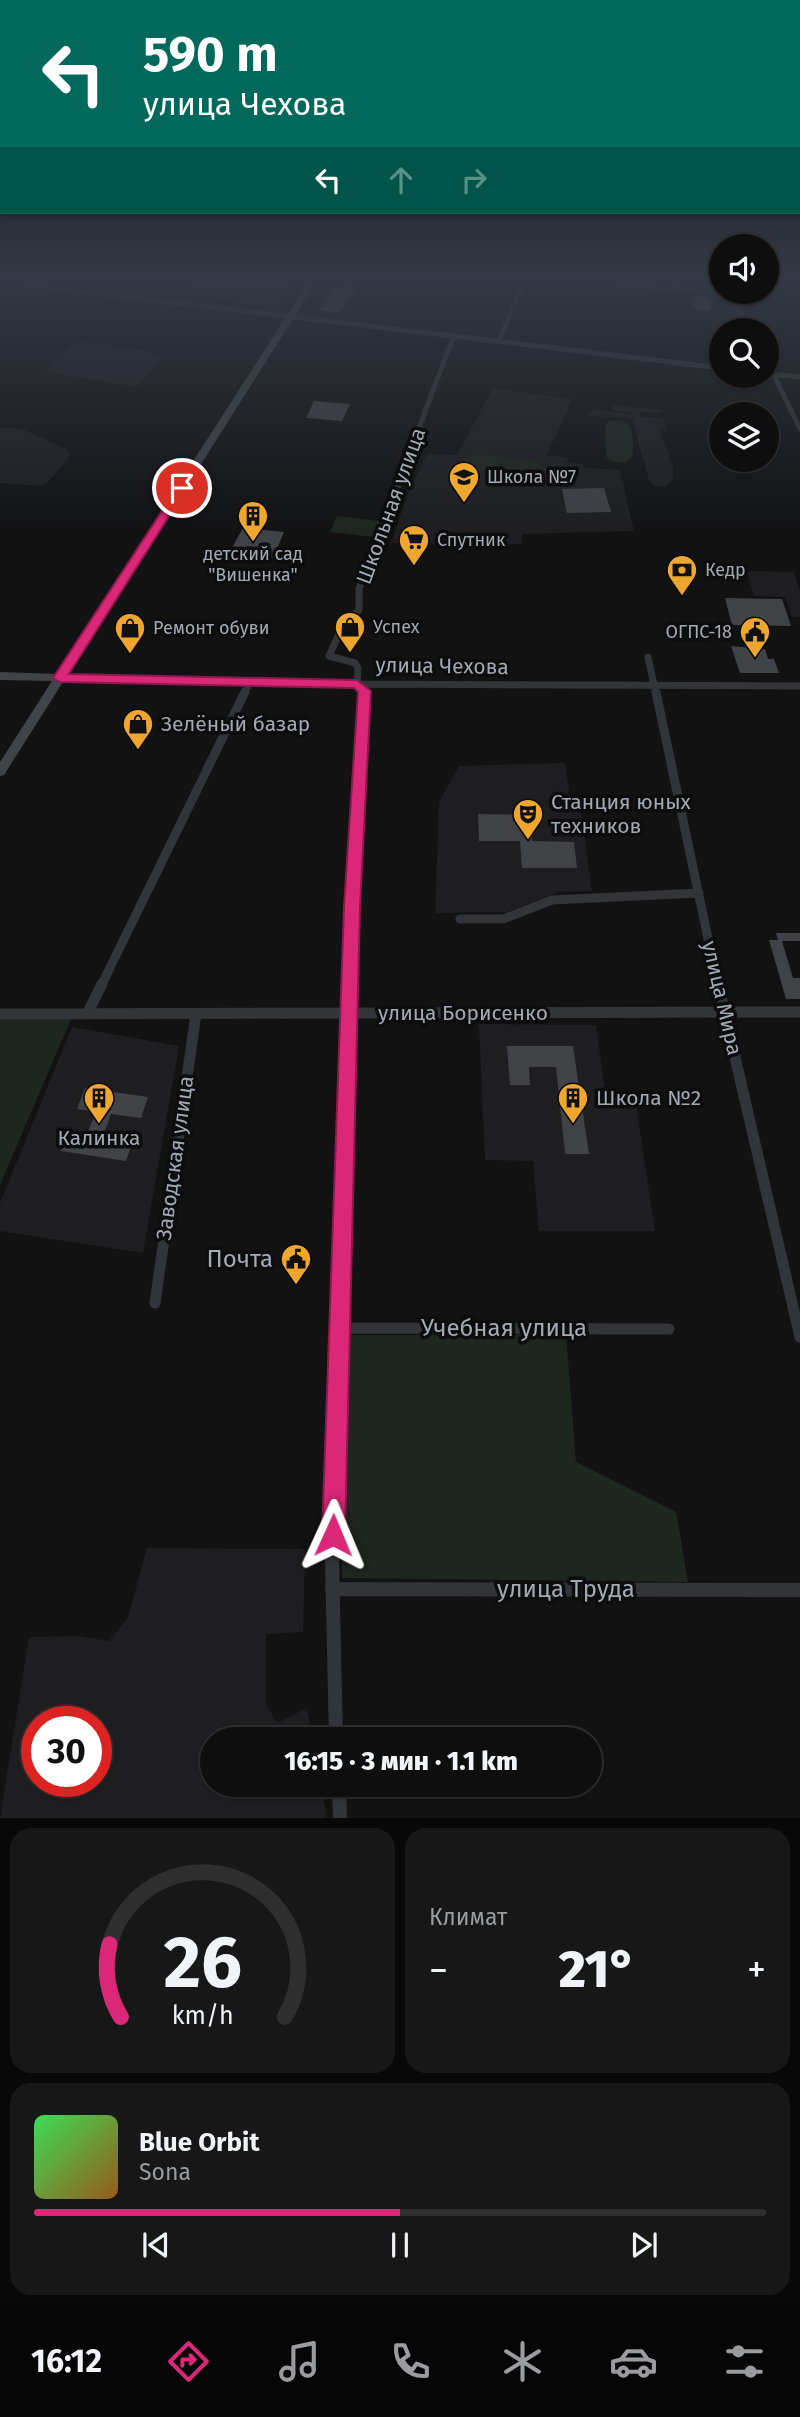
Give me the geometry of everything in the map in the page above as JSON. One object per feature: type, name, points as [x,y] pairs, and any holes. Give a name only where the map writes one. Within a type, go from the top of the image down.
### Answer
[{"type":"street","points":[[0,772],[261,363]]},
{"type":"street","name":"Школьная улица","points":[[336,1727],[332,1590],[339,1328],[351,1013],[352,907],[364,691],[357,684],[358,668],[355,663],[335,660],[329,656],[343,625],[359,610],[359,589],[444,363]]},
{"type":"street","points":[[679,363],[709,367]]},
{"type":"street","points":[[779,375],[800,377]]},
{"type":"street","points":[[778,388],[800,429]]},
{"type":"street","name":"улица Мира","points":[[648,657],[724,1012],[800,1337]]},
{"type":"street","name":"улица Чехова","points":[[0,676],[357,684],[800,687]]},
{"type":"street","points":[[87,1014],[250,682]]},
{"type":"street","points":[[460,919],[503,919],[552,900],[699,893]]},
{"type":"street","name":"улица Борисенко","points":[[0,1014],[800,1012]]},
{"type":"street","name":"Заводская улица","points":[[155,1303],[195,1014]]},
{"type":"street","name":"Учебная улица","points":[[339,1328],[669,1329]]},
{"type":"street","name":"улица Труда","points":[[332,1590],[800,1590]]},
{"type":"street","points":[[339,1797],[340,1818]]},
{"type":"shaded area","points":[[53,363],[158,363],[136,387],[45,372]]},
{"type":"shaded area","points":[[493,388],[572,399],[547,455],[568,458],[567,462],[583,464],[584,468],[620,470],[634,531],[522,534],[522,544],[391,543],[409,491],[427,454],[457,455]]},
{"type":"shaded area","points":[[612,405],[662,410],[662,413],[639,412],[641,417],[663,418],[666,429],[660,430],[673,467],[673,479],[665,487],[654,486],[649,480],[632,418],[587,416],[587,412],[598,410],[632,414],[612,410]]},
{"type":"shaded area","points":[[618,420],[628,425],[632,434],[633,457],[625,463],[610,461],[606,456],[605,426],[609,421]]},
{"type":"shaded area","points":[[0,427],[25,430],[66,449],[70,456],[42,486],[0,483]]},
{"type":"shaded area","points":[[479,453],[536,462],[543,471],[528,476],[506,476],[467,466],[465,459]]},
{"type":"shaded area","points":[[337,516],[380,521],[373,537],[330,532]]},
{"type":"shaded area","points":[[747,571],[794,572],[800,591],[800,617],[792,617],[785,597],[754,596]]},
{"type":"shaded area","points":[[565,763],[572,810],[581,811],[592,891],[558,892],[507,912],[435,913],[439,802],[459,766]]},
{"type":"shaded area","points":[[0,1019],[71,1019],[0,1185]]},
{"type":"shaded area","points":[[479,1024],[596,1025],[605,1090],[634,1091],[655,1231],[539,1231],[533,1161],[485,1160]]},
{"type":"shaded area","points":[[72,1027],[179,1046],[143,1253],[0,1231],[0,1203]]},
{"type":"shaded area","points":[[346,1335],[566,1335],[576,1462],[676,1512],[688,1582],[342,1578]]},
{"type":"shaded area","points":[[147,1548],[305,1549],[303,1632],[266,1634],[266,1704],[277,1723],[307,1708],[311,1727],[200,1727],[200,1797],[323,1797],[327,1818],[0,1818],[29,1637],[78,1636],[109,1641],[128,1617]]},
{"type":"building","points":[[314,401],[350,404],[342,421],[306,418]]},
{"type":"building","points":[[604,488],[611,512],[567,513],[562,489]]},
{"type":"building","name":"детский сад \"Вишенка\"","points":[[243,528],[284,532],[273,558],[229,553]]},
{"type":"building","points":[[725,598],[782,599],[791,626],[732,625]]},
{"type":"building","name":"ОГПС-18","points":[[731,646],[765,649],[768,659],[774,659],[779,673],[740,673]]},
{"type":"building","name":"Станция юных техников","points":[[478,814],[530,815],[532,841],[574,842],[577,868],[522,868],[520,841],[479,841]]},
{"type":"building","points":[[776,933],[800,933],[800,941],[782,941],[793,978],[800,978],[800,999],[786,999],[769,940],[778,940]]},
{"type":"building","name":"Школа №2","points":[[507,1046],[573,1046],[589,1154],[565,1154],[556,1067],[529,1067],[530,1085],[510,1085]]},
{"type":"building","name":"Калинка","points":[[85,1088],[148,1097],[141,1118],[111,1114],[103,1136],[133,1141],[126,1161],[61,1151],[68,1131],[87,1134],[96,1112],[77,1109]]},
{"type":"place","name":"Школа №7","points":[[464,504]]},
{"type":"place","name":"детский сад \"Вишенка\"","points":[[253,543]]},
{"type":"place","name":"Спутник","points":[[414,567]]},
{"type":"place","name":"Кедр","points":[[682,597]]},
{"type":"place","name":"Успех","points":[[350,654]]},
{"type":"place","name":"Ремонт обуви","points":[[130,655]]},
{"type":"place","name":"ОГПС-18","points":[[755,659]]},
{"type":"place","name":"Зелёный базар","points":[[138,751]]},
{"type":"place","name":"Станция юных техников","points":[[528,841]]},
{"type":"place","name":"Калинка","points":[[99,1125]]},
{"type":"place","name":"Школа №2","points":[[573,1125]]},
{"type":"place","name":"Почта","points":[[296,1286]]},
{"type":"route","points":[[182,488],[60,678],[357,684],[364,691],[352,907],[351,1013],[333,1535]]}]
